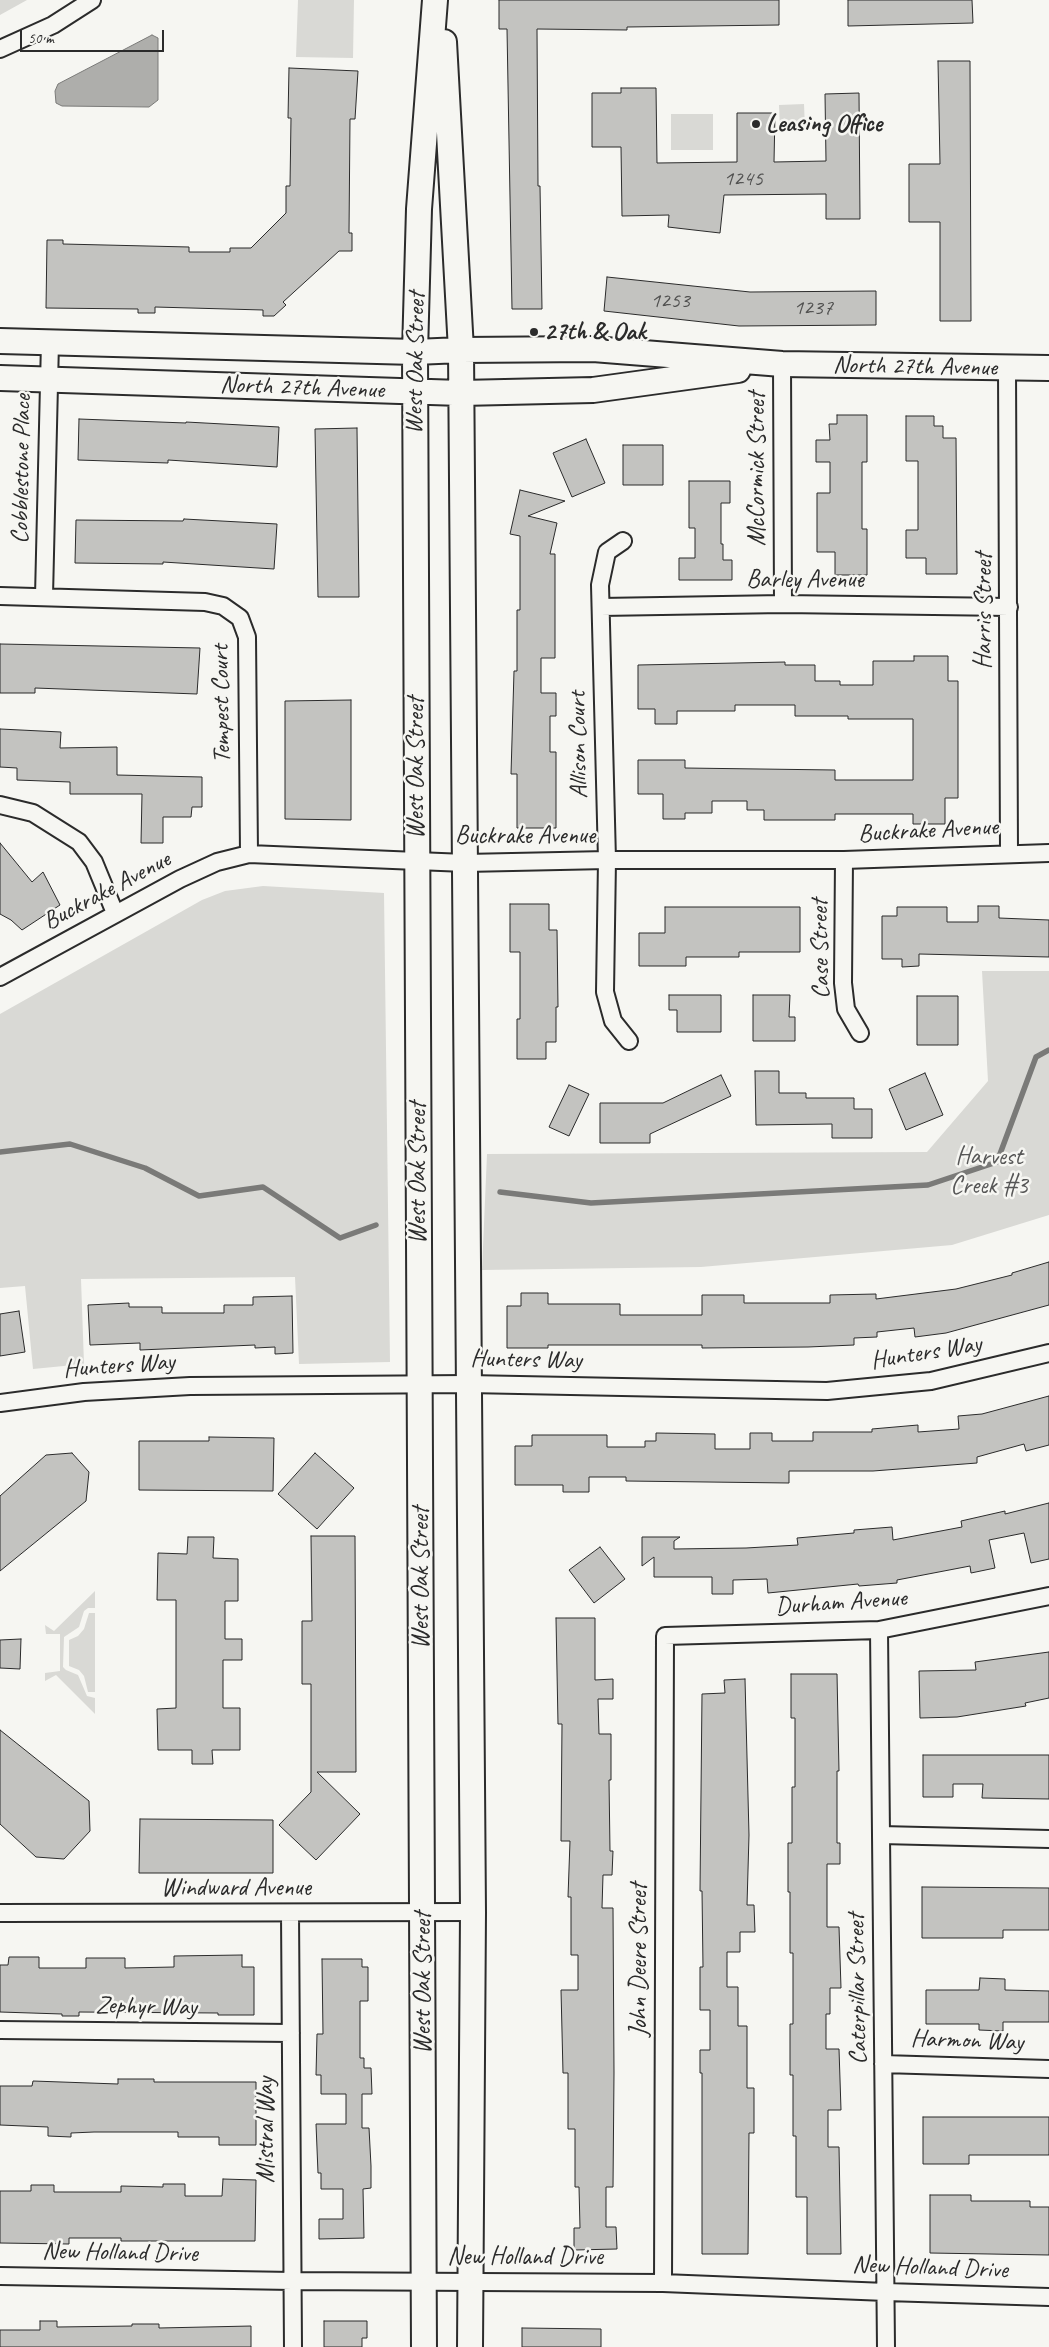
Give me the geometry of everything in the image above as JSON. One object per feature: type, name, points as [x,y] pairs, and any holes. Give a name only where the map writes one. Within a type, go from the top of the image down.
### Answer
[{"type":"main road","name":"West Oak Street","points":[[424,2347],[414,352],[419,209],[435,0]]},
{"type":"main road","name":"West Oak Street","points":[[442,0],[461,350],[473,1912],[470,2347]]},
{"type":"main road","name":"North 27th Avenue","points":[[0,341],[414,352],[593,349],[782,364],[1049,368]]},
{"type":"main road","name":"North 27th Avenue","points":[[0,378],[461,393],[593,390],[782,364]]},
{"type":"street","points":[[0,49],[53,25],[92,0]]},
{"type":"street","name":"Cobblestone Place","points":[[44,596],[50,342]]},
{"type":"street","name":"McCormick Street","points":[[782,364],[783,604]]},
{"type":"street","name":"Harris Street","points":[[1007,368],[1009,853]]},
{"type":"street","name":"Allison Court","points":[[623,542],[607,552],[601,574],[601,607],[607,860],[605,992],[613,1021],[628,1041]]},
{"type":"street","name":"Tempest Court","points":[[0,596],[205,602],[223,606],[240,618],[247,637],[249,854]]},
{"type":"street","name":"Barley Avenue","points":[[601,607],[783,604],[1009,607]]},
{"type":"street","points":[[0,805],[33,814],[79,842],[94,862],[115,914]]},
{"type":"street","name":"Buckrake Avenue","points":[[0,976],[217,862],[249,854],[465,863],[607,860],[844,860],[1049,853]]},
{"type":"street","name":"Case Street","points":[[844,860],[843,983],[846,1009],[860,1033]]},
{"type":"street","name":"Hunters Way","points":[[0,1403],[84,1392],[152,1388],[420,1384],[827,1391],[931,1381],[1049,1353]]},
{"type":"street","name":"Durham Avenue","points":[[665,1636],[879,1630],[1049,1596]]},
{"type":"street","name":"Caterpillar Street","points":[[879,1630],[886,2347]]},
{"type":"street","name":"John Deere Street","points":[[663,2283],[665,1636]]},
{"type":"street","points":[[881,1835],[1049,1839]]},
{"type":"street","name":"Windward Avenue","points":[[0,1912],[473,1912]]},
{"type":"street","name":"Mistral Way","points":[[290,1913],[293,2347]]},
{"type":"street","name":"Zephyr Way","points":[[0,2030],[291,2033]]},
{"type":"street","name":"Harmon Way","points":[[883,2064],[1049,2069]]},
{"type":"street","name":"New Holland Drive","points":[[0,2276],[292,2281],[663,2283],[1049,2296]]},
{"type":"green space","points":[[0,0],[27,0],[0,15]]},
{"type":"green space","points":[[298,0],[354,0],[353,58],[296,57]]},
{"type":"green space","points":[[804,104],[805,129],[780,130],[779,105]]},
{"type":"green space","points":[[671,114],[713,114],[713,150],[671,150]]},
{"type":"green space","points":[[263,886],[384,893],[390,1362],[299,1364],[295,1277],[81,1279],[84,1364],[33,1369],[25,1286],[0,1288],[0,1014],[202,900],[225,891]]},
{"type":"green space","name":"Harvest Creek #3","points":[[982,971],[1049,971],[1049,1215],[952,1245],[701,1267],[482,1270],[487,1154],[927,1152],[988,1081]]},
{"type":"green space","points":[[95,1591],[95,1608],[88,1608],[84,1611],[79,1627],[64,1637],[63,1667],[78,1675],[87,1696],[95,1698],[95,1714],[56,1675],[45,1681],[45,1673],[60,1671],[60,1634],[46,1634],[45,1625],[54,1631]]},
{"type":"green space","points":[[89,1613],[95,1613],[95,1692],[88,1692],[84,1676],[79,1670],[69,1666],[69,1640],[78,1636],[84,1629]]},
{"type":"shaded area","points":[[152,35],[158,38],[158,100],[149,107],[62,106],[56,103],[55,91],[58,84]]},
{"type":"building","points":[[499,0],[779,0],[779,25],[627,27],[627,30],[537,29],[538,186],[540,186],[542,309],[512,309],[507,29],[499,29]]},
{"type":"building","points":[[848,0],[972,0],[973,23],[848,26]]},
{"type":"building","points":[[938,61],[970,61],[971,321],[940,321],[940,222],[909,222],[909,164],[940,164]]},
{"type":"building","points":[[289,68],[358,71],[355,119],[350,119],[349,233],[352,233],[352,251],[339,251],[283,302],[286,305],[274,316],[263,316],[263,310],[155,307],[155,313],[138,313],[138,309],[46,308],[47,240],[63,240],[63,244],[189,247],[189,252],[230,252],[230,248],[251,248],[286,213],[286,186],[290,186],[291,118],[288,118]]},
{"type":"building","points":[[621,88],[656,88],[657,163],[737,162],[737,113],[775,113],[774,162],[826,161],[825,94],[859,93],[860,219],[826,219],[826,194],[724,195],[720,233],[668,227],[669,215],[622,216],[621,147],[592,147],[592,93],[621,93]]},
{"type":"building","points":[[607,277],[750,292],[876,291],[876,325],[739,326],[604,311]]},
{"type":"building","points":[[837,415],[867,415],[867,462],[862,462],[862,529],[867,529],[867,575],[835,575],[835,552],[817,552],[817,493],[830,493],[830,462],[816,462],[816,440],[830,440],[829,424],[837,424]]},
{"type":"building","points":[[906,416],[934,416],[934,426],[943,426],[943,438],[956,438],[957,574],[926,574],[926,558],[906,558],[906,530],[918,530],[918,461],[906,461]]},
{"type":"building","points":[[79,419],[279,427],[277,467],[168,460],[168,463],[78,460]]},
{"type":"building","points":[[357,428],[359,597],[318,597],[315,429]]},
{"type":"building","points":[[586,439],[605,483],[572,497],[553,453]]},
{"type":"building","points":[[623,445],[663,445],[663,485],[623,485]]},
{"type":"building","points":[[689,481],[730,481],[730,503],[721,503],[721,544],[723,544],[723,560],[732,560],[732,580],[679,580],[679,558],[695,558],[695,528],[689,528]]},
{"type":"building","points":[[520,490],[565,501],[528,516],[557,523],[550,554],[555,554],[555,658],[541,658],[541,693],[556,693],[556,716],[550,716],[550,752],[556,752],[556,828],[517,828],[517,774],[511,774],[514,671],[517,671],[517,610],[520,610],[520,536],[510,534]]},
{"type":"building","points":[[184,519],[277,524],[274,569],[163,562],[163,564],[75,563],[76,520],[183,521]]},
{"type":"building","points":[[0,644],[200,648],[197,694],[35,688],[35,693],[0,693]]},
{"type":"building","points":[[914,656],[948,656],[948,681],[958,681],[958,798],[945,798],[945,824],[913,824],[913,814],[835,814],[835,820],[764,820],[764,810],[747,810],[747,801],[712,801],[712,813],[685,813],[685,819],[663,819],[663,794],[638,794],[638,760],[685,760],[685,768],[835,770],[835,780],[913,780],[913,719],[848,719],[848,716],[795,716],[795,705],[735,705],[735,711],[677,711],[677,724],[655,724],[655,709],[638,709],[638,665],[785,662],[785,665],[815,665],[815,681],[840,681],[840,685],[873,685],[873,661],[914,661]]},
{"type":"building","points":[[351,700],[351,820],[285,819],[285,701]]},
{"type":"building","points":[[0,729],[61,732],[60,748],[117,747],[117,775],[202,777],[202,807],[192,807],[191,817],[163,817],[163,843],[141,843],[142,794],[70,794],[70,782],[17,780],[17,768],[0,767]]},
{"type":"building","points":[[0,843],[32,882],[43,872],[60,905],[22,930],[11,920],[0,914]]},
{"type":"building","points":[[510,904],[549,904],[549,930],[557,930],[558,1007],[556,1007],[556,1042],[546,1042],[546,1059],[517,1059],[517,1019],[520,1019],[520,952],[510,952]]},
{"type":"building","points":[[978,906],[999,906],[999,918],[1049,920],[1049,957],[919,954],[919,966],[902,967],[902,959],[882,959],[882,916],[897,916],[897,907],[947,907],[947,922],[978,922]]},
{"type":"building","points":[[665,907],[800,907],[800,952],[739,952],[739,957],[686,957],[686,966],[639,966],[639,933],[665,933]]},
{"type":"building","points":[[669,995],[721,995],[721,1032],[677,1032],[677,1010],[669,1010]]},
{"type":"building","points":[[753,995],[790,995],[789,1017],[795,1017],[795,1041],[753,1041]]},
{"type":"building","points":[[917,996],[958,996],[958,1045],[917,1045]]},
{"type":"building","points":[[755,1071],[779,1071],[779,1093],[806,1093],[806,1098],[854,1098],[854,1109],[872,1109],[872,1138],[832,1138],[832,1124],[756,1125]]},
{"type":"building","points":[[925,1073],[943,1115],[906,1130],[889,1089]]},
{"type":"building","points":[[721,1075],[731,1096],[650,1134],[650,1143],[600,1143],[600,1103],[663,1103]]},
{"type":"building","points":[[569,1085],[589,1094],[569,1136],[549,1127]]},
{"type":"building","points":[[1049,1262],[1049,1305],[946,1333],[915,1337],[914,1328],[877,1332],[877,1337],[854,1338],[854,1345],[808,1347],[702,1348],[702,1345],[548,1345],[548,1348],[507,1348],[507,1306],[521,1306],[521,1293],[548,1293],[548,1304],[620,1304],[620,1315],[702,1315],[702,1295],[744,1295],[744,1303],[830,1303],[830,1295],[876,1294],[876,1299],[956,1289],[1012,1275],[1012,1273]]},
{"type":"building","points":[[292,1296],[293,1353],[275,1354],[275,1347],[255,1348],[255,1345],[140,1350],[140,1343],[90,1345],[88,1305],[129,1303],[129,1307],[162,1307],[162,1313],[224,1313],[224,1305],[253,1305],[253,1297]]},
{"type":"building","points":[[19,1311],[25,1352],[0,1356],[0,1314]]},
{"type":"building","points":[[1049,1396],[1049,1445],[1026,1451],[1024,1444],[977,1457],[977,1463],[873,1471],[789,1471],[789,1483],[626,1481],[626,1477],[589,1477],[589,1492],[563,1492],[563,1485],[515,1485],[515,1446],[532,1446],[532,1435],[607,1435],[607,1447],[645,1447],[645,1441],[656,1441],[656,1433],[715,1434],[715,1449],[750,1449],[750,1433],[772,1433],[772,1441],[813,1441],[813,1432],[872,1432],[872,1429],[918,1425],[918,1432],[959,1429],[958,1416],[982,1414]]},
{"type":"building","points":[[209,1437],[274,1438],[273,1491],[139,1490],[139,1441],[209,1441]]},
{"type":"building","points":[[72,1453],[89,1472],[86,1501],[0,1571],[0,1496],[46,1455]]},
{"type":"building","points":[[315,1453],[354,1488],[317,1529],[278,1494]]},
{"type":"building","points":[[1049,1503],[1049,1559],[1031,1563],[1024,1533],[989,1540],[995,1568],[971,1573],[970,1566],[897,1580],[897,1583],[859,1586],[858,1584],[768,1593],[767,1579],[733,1580],[733,1594],[712,1594],[712,1577],[654,1577],[654,1557],[642,1566],[642,1537],[680,1537],[674,1541],[674,1549],[746,1548],[798,1545],[797,1538],[854,1533],[854,1530],[892,1527],[893,1540],[962,1527],[961,1521],[1005,1511],[1005,1514]]},
{"type":"building","points":[[311,1536],[355,1536],[356,1772],[317,1772],[360,1814],[316,1860],[279,1825],[311,1792],[311,1684],[302,1684],[302,1621],[312,1621]]},
{"type":"building","points":[[188,1537],[214,1537],[213,1558],[238,1559],[238,1601],[225,1601],[225,1639],[242,1639],[242,1660],[223,1660],[223,1708],[240,1708],[240,1750],[212,1750],[213,1764],[192,1764],[192,1750],[158,1750],[157,1709],[176,1708],[176,1600],[157,1600],[158,1553],[187,1554]]},
{"type":"building","points":[[600,1547],[625,1579],[594,1603],[569,1570]]},
{"type":"building","points":[[556,1618],[595,1618],[595,1680],[613,1679],[613,1699],[598,1699],[599,1734],[611,1734],[611,1780],[609,1780],[610,1851],[613,1851],[612,1875],[603,1875],[602,1908],[613,1908],[613,2187],[606,2187],[606,2227],[616,2227],[617,2249],[574,2250],[574,2228],[580,2228],[579,2187],[575,2187],[575,2129],[568,2129],[568,2073],[563,2073],[561,1990],[578,1990],[578,1955],[571,1955],[571,1897],[568,1897],[570,1841],[561,1841],[562,1724],[558,1724]]},
{"type":"building","points":[[21,1639],[20,1669],[0,1668],[0,1640]]},
{"type":"building","points":[[1049,1652],[1049,1698],[1025,1703],[1026,1706],[957,1717],[920,1718],[919,1671],[976,1670],[975,1662]]},
{"type":"building","points":[[791,1674],[837,1674],[839,1771],[837,1771],[837,1843],[840,1843],[840,1864],[827,1864],[827,1927],[839,1927],[841,1988],[830,1988],[830,2014],[826,2014],[826,2049],[839,2049],[841,2110],[828,2110],[828,2147],[839,2147],[841,2254],[807,2254],[807,2197],[796,2197],[793,2075],[790,2075],[790,2024],[793,2024],[793,1953],[790,1953],[790,1892],[788,1892],[788,1843],[792,1843],[792,1787],[795,1787],[795,1718],[791,1718]]},
{"type":"building","points":[[745,1679],[749,1835],[747,1905],[754,1905],[755,1932],[740,1932],[740,1952],[727,1952],[727,1987],[738,1987],[738,2026],[747,2026],[747,2088],[754,2088],[754,2133],[749,2133],[748,2254],[702,2254],[702,2073],[700,2073],[700,2050],[710,2050],[710,2010],[700,2010],[700,1967],[703,1967],[702,1891],[700,1891],[702,1694],[725,1693],[724,1680]]},
{"type":"building","points":[[0,1730],[89,1801],[90,1831],[64,1859],[36,1857],[0,1824]]},
{"type":"building","points":[[923,1755],[1049,1755],[1049,1799],[982,1798],[983,1784],[953,1784],[953,1797],[923,1797]]},
{"type":"building","points":[[140,1819],[273,1820],[273,1873],[139,1873]]},
{"type":"building","points":[[922,1887],[1049,1888],[1049,1930],[1003,1930],[1003,1938],[922,1938]]},
{"type":"building","points":[[242,1955],[242,1967],[254,1967],[254,2015],[79,2012],[79,2016],[62,2016],[62,2014],[0,2012],[0,1965],[8,1965],[9,1957],[39,1957],[39,1968],[86,1968],[86,1958],[125,1958],[125,1968],[174,1967],[174,1956]]},
{"type":"building","points":[[322,1959],[362,1959],[362,1967],[368,1967],[368,2001],[360,2001],[360,2058],[364,2058],[364,2068],[371,2068],[372,2094],[362,2094],[362,2128],[369,2128],[371,2166],[371,2188],[363,2189],[364,2238],[319,2239],[319,2219],[343,2219],[343,2189],[321,2189],[321,2173],[318,2173],[316,2124],[346,2124],[346,2094],[321,2094],[321,2075],[316,2075],[317,2034],[323,2034]]},
{"type":"building","points":[[980,1978],[1005,1979],[1005,1990],[1049,1991],[1049,2022],[1003,2022],[1003,2031],[979,2030],[979,2024],[926,2024],[926,1990],[979,1990]]},
{"type":"building","points":[[118,2079],[154,2079],[154,2082],[256,2082],[256,2145],[219,2145],[219,2137],[178,2137],[178,2132],[94,2132],[71,2133],[71,2137],[48,2136],[48,2127],[0,2125],[0,2086],[32,2086],[33,2081],[118,2084]]},
{"type":"building","points":[[923,2117],[1049,2117],[1049,2155],[969,2155],[969,2164],[923,2164]]},
{"type":"building","points":[[223,2179],[256,2180],[255,2241],[121,2241],[121,2238],[69,2238],[69,2244],[0,2243],[0,2191],[31,2191],[31,2185],[54,2185],[54,2192],[121,2192],[121,2186],[163,2187],[163,2184],[185,2184],[185,2196],[222,2196]]},
{"type":"building","points":[[930,2195],[971,2195],[971,2201],[1030,2201],[1030,2207],[1049,2207],[1049,2255],[930,2253]]},
{"type":"building","points":[[40,2321],[57,2321],[57,2327],[132,2326],[132,2324],[159,2324],[159,2328],[251,2326],[251,2347],[0,2347],[0,2330],[40,2330]]},
{"type":"building","points":[[324,2321],[367,2321],[367,2338],[362,2338],[362,2347],[324,2347]]},
{"type":"building","points":[[522,2328],[601,2329],[601,2347],[522,2347]]},
{"type":"waterway","points":[[500,1192],[591,1203],[928,1185],[997,1162],[1036,1057],[1049,1050]]},
{"type":"waterway","points":[[0,1152],[70,1144],[145,1168],[199,1196],[263,1187],[340,1238],[376,1225]]},
{"type":"place","name":"Leasing Office","points":[[756,124]]},
{"type":"place","name":"27th & Oak","points":[[534,332]]}]
